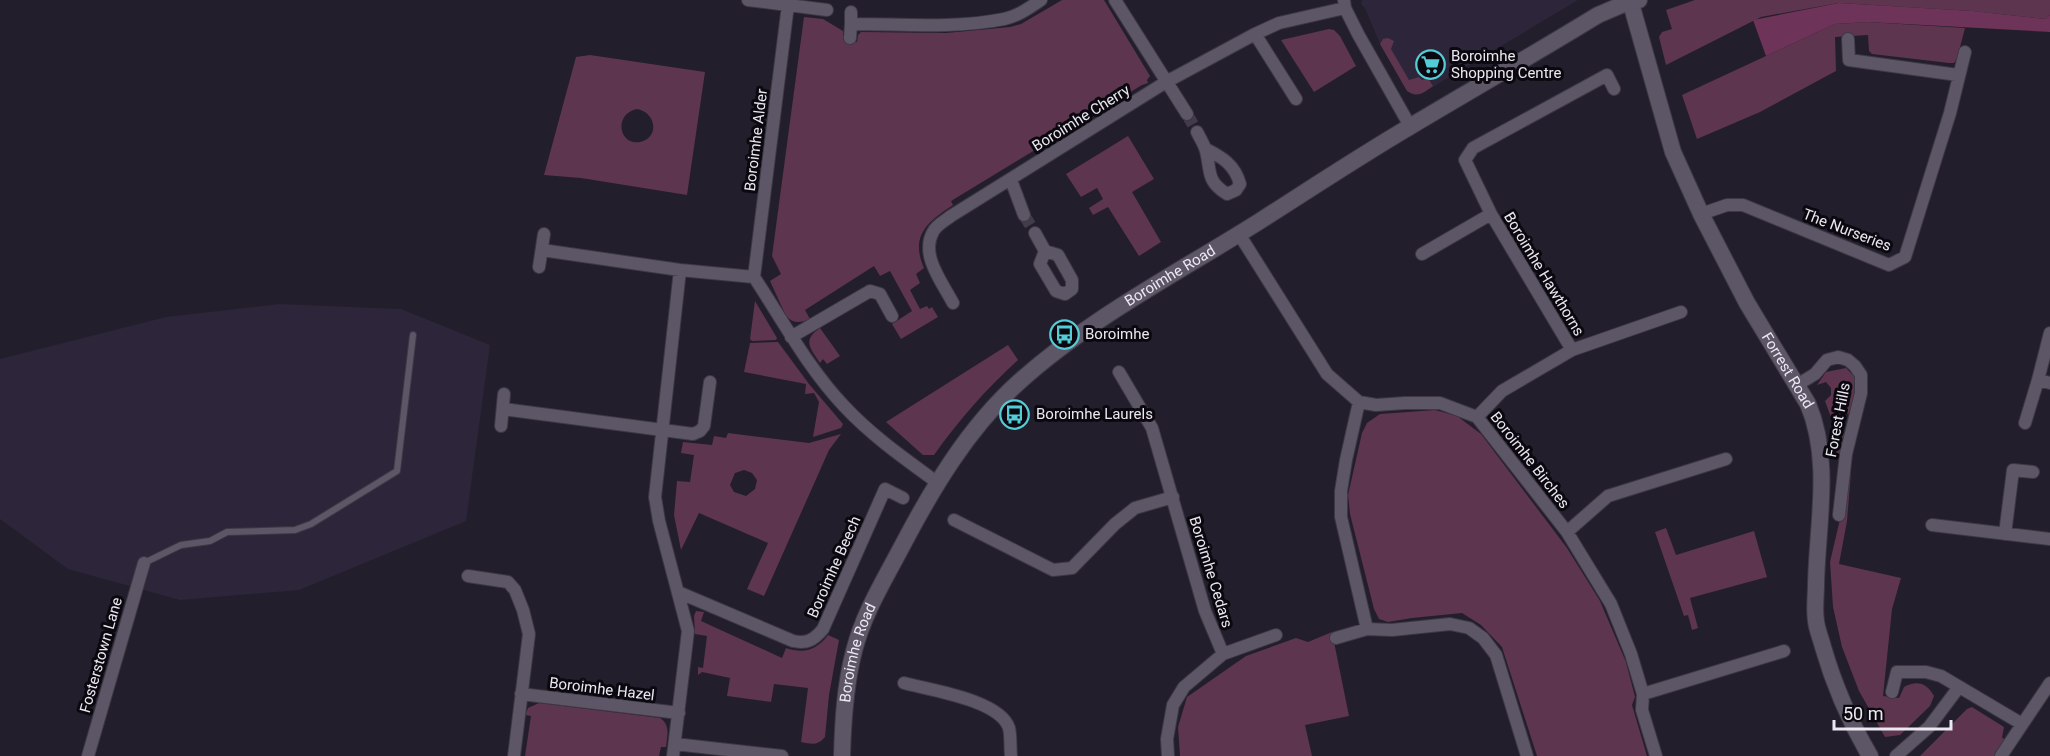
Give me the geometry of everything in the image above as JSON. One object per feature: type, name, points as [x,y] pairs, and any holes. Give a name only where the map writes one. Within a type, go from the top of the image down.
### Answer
[{"type":"street","points":[[748,0],[827,10]]},
{"type":"street","points":[[850,38],[851,18],[945,25],[1005,19],[1020,14],[1041,0]]},
{"type":"street","points":[[1115,0],[1186,114]]},
{"type":"street","name":"Boroimhe Road","points":[[842,756],[843,720],[848,681],[854,651],[869,608],[954,456],[1018,383],[1089,328],[1410,126],[1599,15],[1634,0]]},
{"type":"street","name":"Forrest Road","points":[[1634,0],[1673,152],[1701,214],[1768,340],[1797,385],[1814,418],[1821,451],[1816,621],[1831,675],[1870,756]]},
{"type":"street","points":[[1344,4],[1410,126]]},
{"type":"street","name":"Boroimhe Cherry","points":[[953,303],[932,264],[927,247],[934,229],[1166,82],[1280,23],[1344,4]]},
{"type":"street","name":"Boroimhe Alder","points":[[754,277],[788,5]]},
{"type":"street","points":[[1255,34],[1296,99]]},
{"type":"street","points":[[1848,39],[1849,60],[1958,75]]},
{"type":"street","name":"The Nurseries","points":[[1701,214],[1727,205],[1743,206],[1889,265],[1905,257],[1950,112],[1965,52]]},
{"type":"street","name":"Boroimhe Hawthorns","points":[[1572,350],[1491,214],[1465,160],[1473,148],[1607,75],[1614,89]]},
{"type":"street","points":[[1197,132],[1206,149]]},
{"type":"street","points":[[1011,180],[1024,215]]},
{"type":"street","name":"Boroimhe Hawthorns","points":[[1422,254],[1491,214]]},
{"type":"street","points":[[539,267],[544,234]]},
{"type":"street","points":[[1035,234],[1045,251]]},
{"type":"street","points":[[1239,234],[1327,374],[1359,402],[1341,491],[1341,517],[1367,629]]},
{"type":"street","points":[[542,250],[680,270],[754,277],[791,337],[844,406],[871,432],[938,483]]},
{"type":"street","points":[[680,270],[655,497],[658,521],[688,631],[674,750],[782,756]]},
{"type":"street","points":[[791,337],[870,291],[880,294],[892,316]]},
{"type":"street","name":"Boroimhe Hawthorns","points":[[1477,417],[1502,392],[1572,350],[1681,312]]},
{"type":"street","points":[[2025,423],[2044,381],[2050,333]]},
{"type":"street","name":"Forest Hills","points":[[1797,385],[1815,374],[1827,360],[1838,357],[1848,360],[1861,375],[1861,393],[1845,454],[1847,488],[1839,515]]},
{"type":"street","name":"Boroimhe Cedars","points":[[1119,372],[1152,428],[1205,611],[1222,654]]},
{"type":"street","points":[[502,410],[693,434],[704,426],[710,382]]},
{"type":"street","points":[[501,426],[504,394]]},
{"type":"street","name":"Boroimhe Birches","points":[[1359,402],[1376,405],[1440,404],[1477,417],[1567,532],[1611,604],[1631,654],[1643,694],[1642,710],[1656,756]]},
{"type":"street","name":"Boroimhe Birches","points":[[1567,532],[1608,496],[1726,459]]},
{"type":"street","points":[[2005,534],[2013,470],[2033,472]]},
{"type":"street","name":"Boroimhe Beech","points":[[678,592],[793,641],[804,643],[816,639],[823,629],[885,489],[903,498]]},
{"type":"street","points":[[954,520],[1053,570],[1072,568],[1135,508],[1173,497]]},
{"type":"street","points":[[1932,525],[2050,539]]},
{"type":"street","name":"Fosterstown Lane","points":[[87,756],[144,563]]},
{"type":"street","points":[[468,576],[508,582],[516,590],[529,634],[514,756]]},
{"type":"street","points":[[1335,638],[1367,629],[1392,630],[1450,624],[1469,628],[1483,638],[1496,655],[1527,756]]},
{"type":"street","points":[[1168,756],[1167,739],[1173,705],[1184,687],[1222,654],[1276,635]]},
{"type":"street","points":[[1643,694],[1784,651]]},
{"type":"street","points":[[1892,692],[1897,672],[1926,672],[1941,676],[2022,724]]},
{"type":"street","points":[[904,683],[960,697],[992,708],[1008,727],[1011,756]]},
{"type":"street","points":[[2001,756],[2050,683]]},
{"type":"street","points":[[1896,756],[1929,727],[1959,687]]},
{"type":"street","name":"Boroimhe Hazel","points":[[521,694],[679,713]]},
{"type":"lane","points":[[144,563],[181,545],[210,541],[227,532],[295,531],[397,471],[413,334]]},
{"type":"shaded area","points":[[1062,0],[1104,0],[1150,76],[1148,83],[951,201],[953,205],[929,224],[920,238],[920,257],[924,268],[916,274],[920,283],[910,290],[920,309],[927,306],[929,309],[932,307],[938,317],[901,339],[892,324],[912,311],[890,271],[880,276],[874,266],[805,310],[810,319],[797,322],[789,319],[770,281],[781,274],[772,256],[804,17],[823,19],[843,31],[843,40],[857,42],[861,32],[946,33],[1010,27],[1021,24]]},
{"type":"shaded area","name":"Boroimhe Shopping Centre","points":[[1362,0],[1578,0],[1421,94],[1414,95],[1407,91],[1380,44],[1365,8],[1361,4]]},
{"type":"shaded area","points":[[1695,0],[2050,0],[2050,15],[2045,19],[1972,11],[1839,3],[1761,17],[1666,65],[1659,37],[1662,32],[1672,29],[1666,10]]},
{"type":"shaded area","points":[[1839,3],[1973,11],[2045,19],[2050,15],[2050,32],[1868,22],[1835,24],[1766,56],[1753,20]]},
{"type":"shaded area","points":[[1868,22],[1965,28],[1954,63],[1872,54],[1869,51],[1868,35],[1835,37],[1836,71],[1760,112],[1697,139],[1682,95],[1835,24]]},
{"type":"shaded area","points":[[1329,29],[1334,30],[1340,36],[1356,66],[1314,92],[1281,40]]},
{"type":"shaded area","points":[[1388,38],[1394,41],[1391,49],[1409,80],[1419,77],[1422,80],[1428,78],[1433,86],[1423,93],[1407,91],[1380,44],[1383,39]]},
{"type":"shaded area","points":[[590,55],[705,72],[687,195],[581,178],[544,175],[576,57]],"holes":[[[637,109],[643,111],[652,120],[653,131],[646,140],[633,142],[623,135],[622,123],[629,112]]]},
{"type":"shaded area","points":[[1128,136],[1154,179],[1132,192],[1161,242],[1139,256],[1108,207],[1093,215],[1089,208],[1103,199],[1097,188],[1081,197],[1066,174]]},
{"type":"shaded area","points":[[755,301],[777,338],[776,340],[752,341],[750,339]]},
{"type":"shaded area","points":[[280,304],[401,309],[490,345],[466,521],[299,590],[180,600],[68,569],[0,519],[0,359],[166,317]]},
{"type":"shaded area","points":[[820,328],[840,356],[827,364],[823,359],[820,363],[813,353],[809,340]]},
{"type":"shaded area","points":[[778,342],[843,424],[841,428],[813,437],[819,402],[814,393],[805,394],[806,384],[744,372],[750,343]]},
{"type":"shaded area","points":[[1008,345],[1018,360],[973,405],[934,455],[923,455],[886,422]]},
{"type":"shaded area","points":[[1846,368],[1855,377],[1857,387],[1850,414],[1841,412],[1836,431],[1845,434],[1840,456],[1837,457],[1832,420],[1825,401],[1831,395],[1831,388],[1826,382],[1817,385],[1826,372]]},
{"type":"shaded area","points":[[1435,410],[1457,416],[1481,434],[1567,548],[1600,601],[1626,662],[1635,697],[1632,705],[1647,756],[1537,756],[1502,647],[1481,625],[1462,613],[1388,622],[1379,619],[1374,609],[1350,514],[1348,495],[1362,433],[1367,423],[1380,414]]},
{"type":"shaded area","points":[[728,433],[809,443],[841,434],[829,450],[764,596],[747,589],[768,543],[699,513],[681,550],[674,515],[677,481],[690,482],[694,455],[681,453],[683,442],[712,445],[714,436],[726,438]],"holes":[[[744,470],[752,473],[757,480],[755,489],[746,496],[734,492],[730,485],[735,473]]]},
{"type":"shaded area","points":[[1851,472],[1847,521],[1839,564],[1901,578],[1892,609],[1883,696],[1899,698],[1904,687],[1917,683],[1928,688],[1934,696],[1930,706],[1900,735],[1885,737],[1859,691],[1842,647],[1833,607],[1830,562]]},
{"type":"shaded area","points":[[1666,528],[1676,555],[1754,531],[1767,577],[1690,598],[1698,628],[1692,630],[1688,615],[1684,616],[1655,532]]},
{"type":"shaded area","points":[[696,611],[704,612],[701,621],[782,658],[786,648],[799,651],[810,649],[828,635],[839,640],[829,695],[825,737],[822,740],[814,744],[801,742],[808,688],[774,684],[771,702],[727,696],[730,678],[702,672],[698,675],[698,667],[703,668],[707,636],[695,634]]},
{"type":"shaded area","points":[[1332,632],[1349,716],[1305,725],[1312,756],[1180,756],[1178,727],[1187,697],[1246,656],[1296,638],[1308,642]]},
{"type":"shaded area","points":[[539,703],[660,718],[667,727],[666,747],[661,747],[659,756],[525,756],[531,716],[525,715],[528,708]]},
{"type":"shaded area","points":[[1972,707],[2004,727],[2002,738],[2005,739],[1994,756],[1920,756],[1967,709]]},
{"type":"tunnel","points":[[1187,114],[1197,132]]},
{"type":"tunnel","points":[[1024,215],[1035,233]]},
{"type":"place","name":"Boroimhe Shopping Centre","points":[[1430,65]]},
{"type":"place","name":"Boroimhe","points":[[1064,334]]},
{"type":"place","name":"Boroimhe Laurels","points":[[1015,414]]}]
